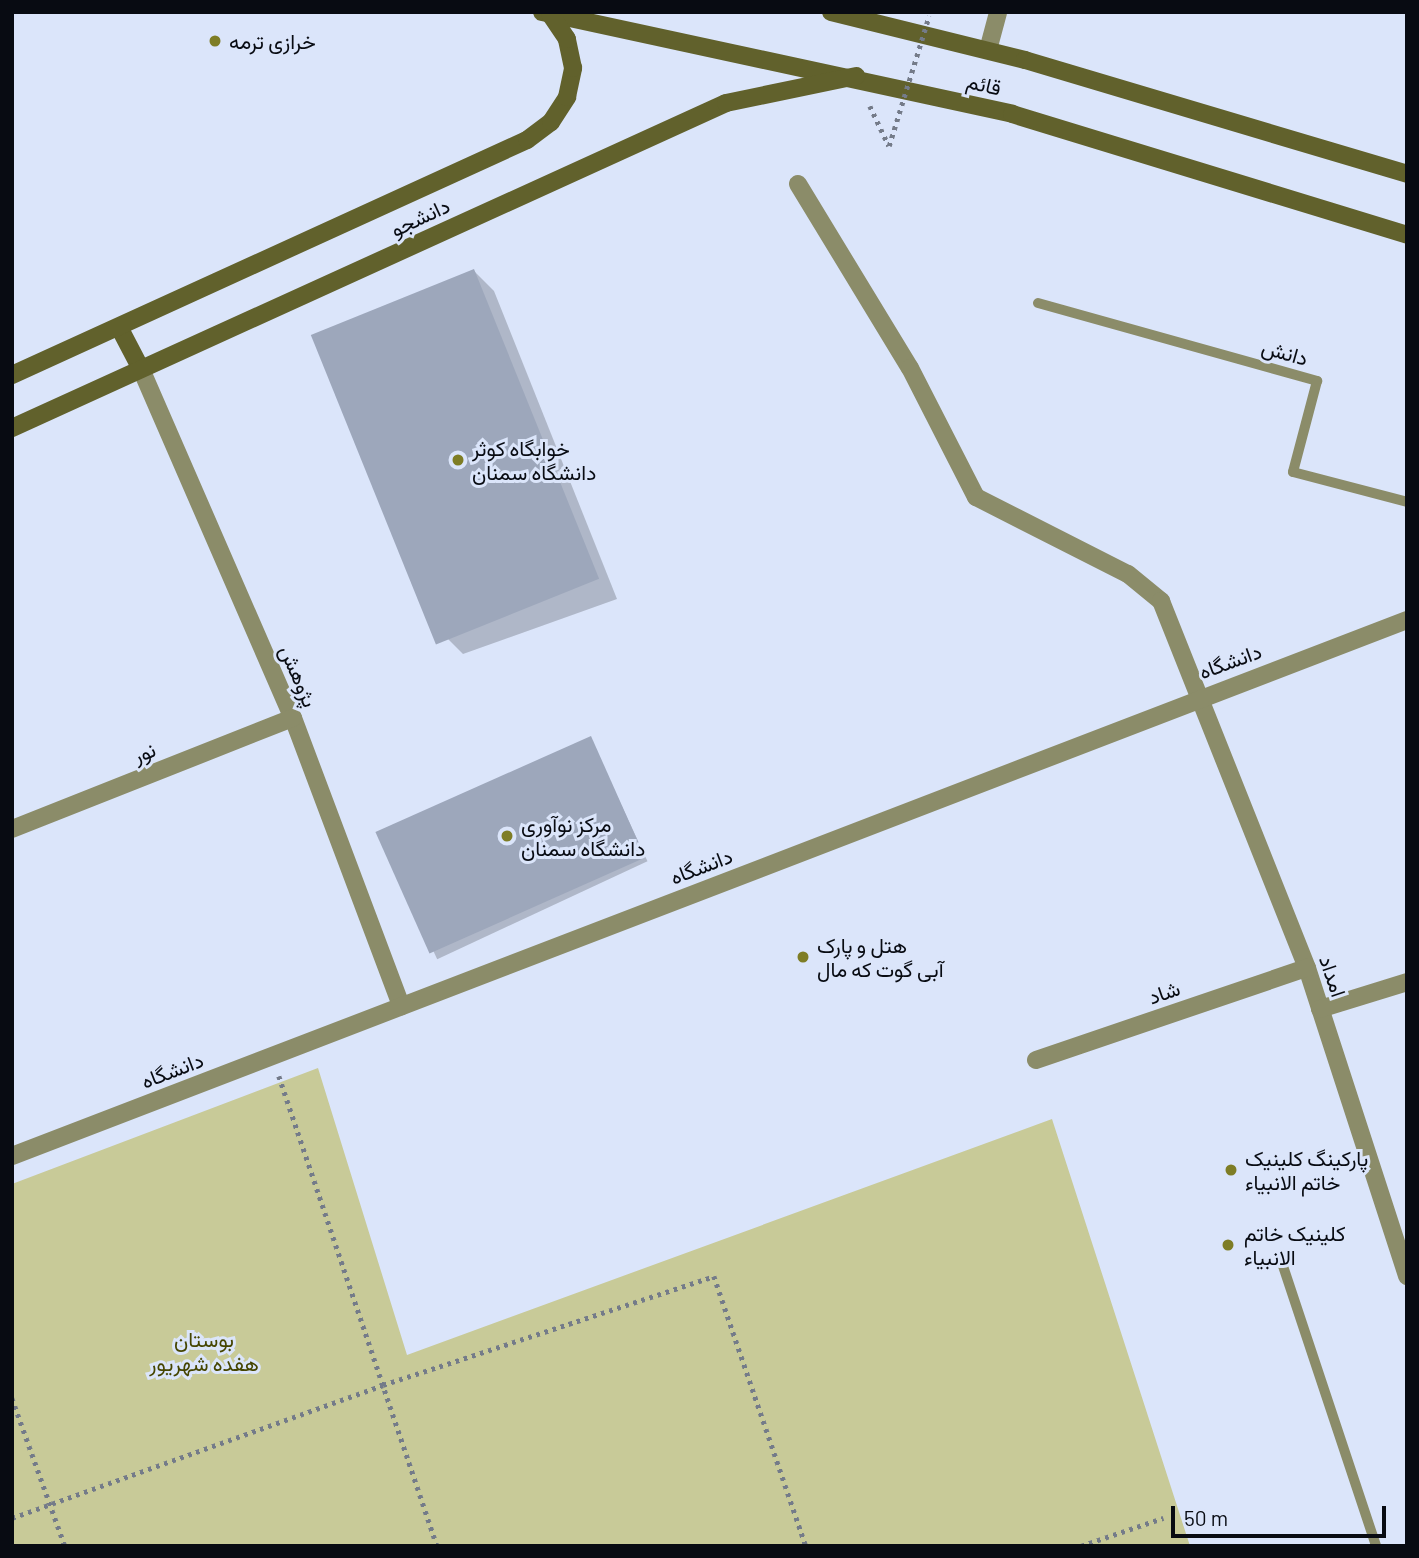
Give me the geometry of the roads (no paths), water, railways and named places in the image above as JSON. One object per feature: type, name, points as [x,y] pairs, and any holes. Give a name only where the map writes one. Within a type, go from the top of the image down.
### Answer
[{"type":"main road","name":"قائم","points":[[831,12],[866,16],[988,50],[1407,174]]},
{"type":"main road","name":"قائم","points":[[546,13],[856,76],[1012,114],[1407,234]]},
{"type":"main road","name":"دانشجو","points":[[12,375],[527,140],[551,122],[567,97],[571,58],[546,13]]},
{"type":"main road","name":"دانشجو","points":[[12,428],[726,103],[856,76]]},
{"type":"main road","points":[[119,327],[141,369]]},
{"type":"street","points":[[988,50],[998,12]]},
{"type":"street","name":"امداد","points":[[798,184],[910,368],[976,497],[1128,574],[1161,601],[1180,659],[1203,695],[1307,968],[1407,1276]]},
{"type":"street","name":"پژوهش","points":[[141,369],[293,718],[401,1006]]},
{"type":"street","name":"دانشگاه","points":[[12,1156],[1203,695],[1407,620]]},
{"type":"street","name":"نور","points":[[12,829],[293,718]]},
{"type":"street","name":"شاد","points":[[1036,1060],[1307,968]]},
{"type":"street","points":[[1321,1010],[1407,982]]},
{"type":"lane","name":"دانش","points":[[1038,303],[1317,382],[1293,472],[1407,502]]},
{"type":"lane","points":[[1281,1260],[1376,1546]]},
{"type":"place","name":"خرازی ترمه","points":[[215,41]]},
{"type":"place","name":"خوابگاه کوثر دانشگاه سمنان","points":[[458,460]]},
{"type":"place","name":"مرکز نوآوری دانشگاه سمنان","points":[[507,836]]},
{"type":"place","name":"هتل و پارک آبی گوت که مال","points":[[803,957]]},
{"type":"place","name":"پارکینگ کلینیک خاتم الانبیاء","points":[[1231,1170]]},
{"type":"place","name":"کلینیک خاتم الانبیاء","points":[[1228,1245]]},
{"type":"park label","name":"بوستان هفده شهریور","points":[[204,1351]]}]
